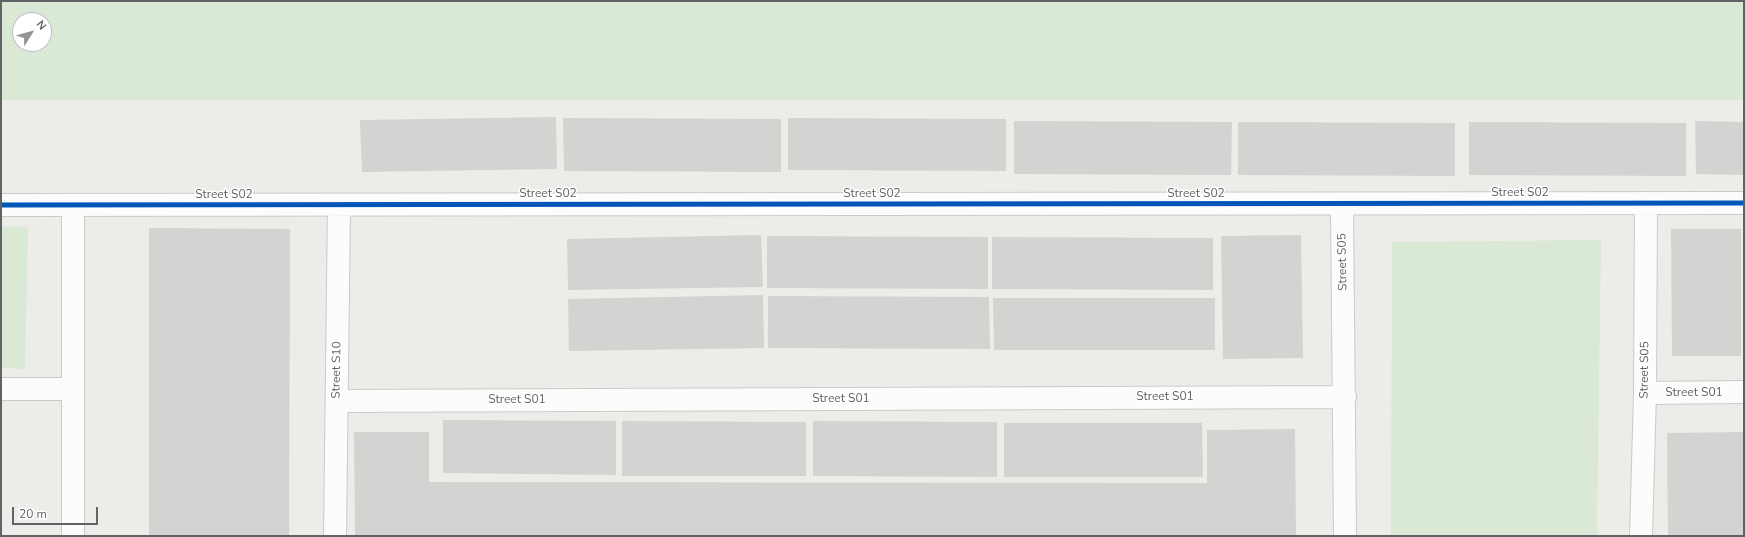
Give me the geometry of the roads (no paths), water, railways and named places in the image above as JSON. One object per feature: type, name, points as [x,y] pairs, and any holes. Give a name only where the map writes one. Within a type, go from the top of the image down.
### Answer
[{"type":"street","name":"Street S05","points":[[1641,536],[1645,393],[1646,203]]},
{"type":"street","name":"Street S02","points":[[1,205],[1744,203]]},
{"type":"street","name":"Street S05","points":[[1342,204],[1345,396],[1345,536]]},
{"type":"street","points":[[73,205],[73,536]]},
{"type":"street","name":"Street S10","points":[[335,536],[339,205]]},
{"type":"street","points":[[1,389],[73,389]]},
{"type":"street","name":"Street S01","points":[[1645,393],[1744,392]]},
{"type":"street","name":"Street S01","points":[[336,401],[1345,396]]}]
